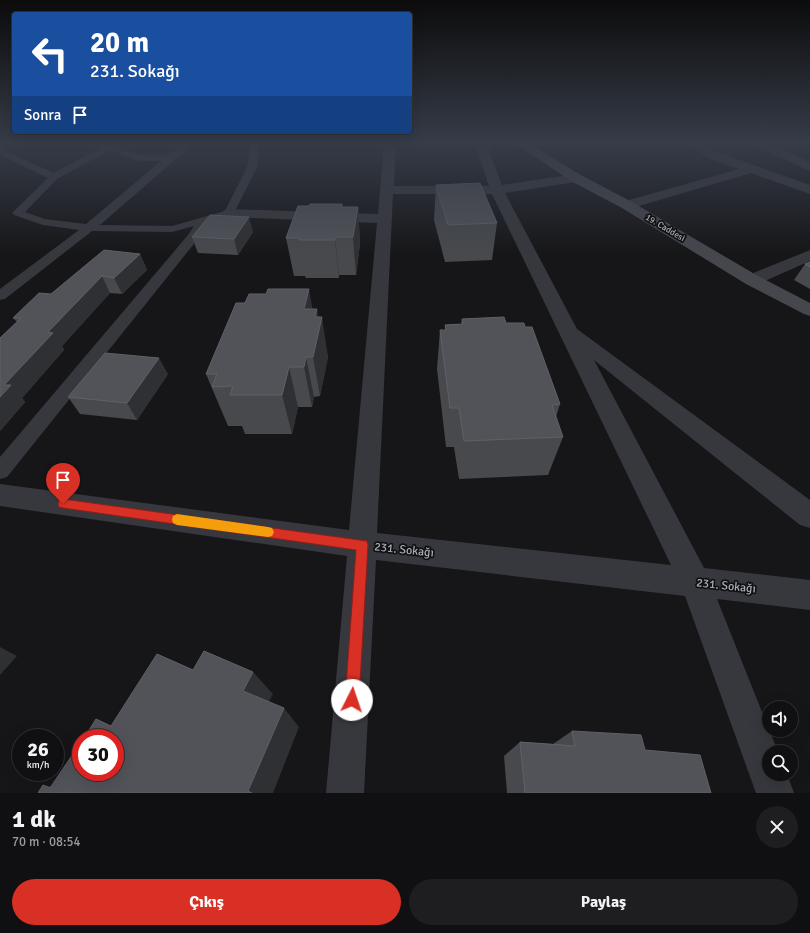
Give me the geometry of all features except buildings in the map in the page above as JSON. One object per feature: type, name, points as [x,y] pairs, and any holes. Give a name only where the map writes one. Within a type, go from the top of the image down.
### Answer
[{"type":"street","points":[[345,793],[388,181]]},
{"type":"street","points":[[494,181],[497,190],[695,582],[775,793]]},
{"type":"street","points":[[387,190],[497,190],[556,181]]},
{"type":"street","name":"19. Caddesi","points":[[582,181],[627,205],[752,280],[810,310]]},
{"type":"street","points":[[627,205],[710,181]]},
{"type":"street","points":[[785,181],[810,190]]},
{"type":"street","points":[[229,213],[385,218]]},
{"type":"street","points":[[752,280],[810,256]]},
{"type":"street","points":[[569,331],[810,516]]},
{"type":"street","name":"231. Sokağı","points":[[0,495],[362,545],[810,595]]},
{"type":"lane","points":[[50,181],[18,213],[43,222],[89,228],[172,229],[229,213],[245,181]]},
{"type":"lane","points":[[0,296],[6,285],[89,228],[143,181]]},
{"type":"lane","points":[[0,471],[193,237],[203,221]]},
{"type":"slow traffic","points":[[177,520],[268,532]]},
{"type":"route","points":[[63,504],[362,545],[352,700]]}]
